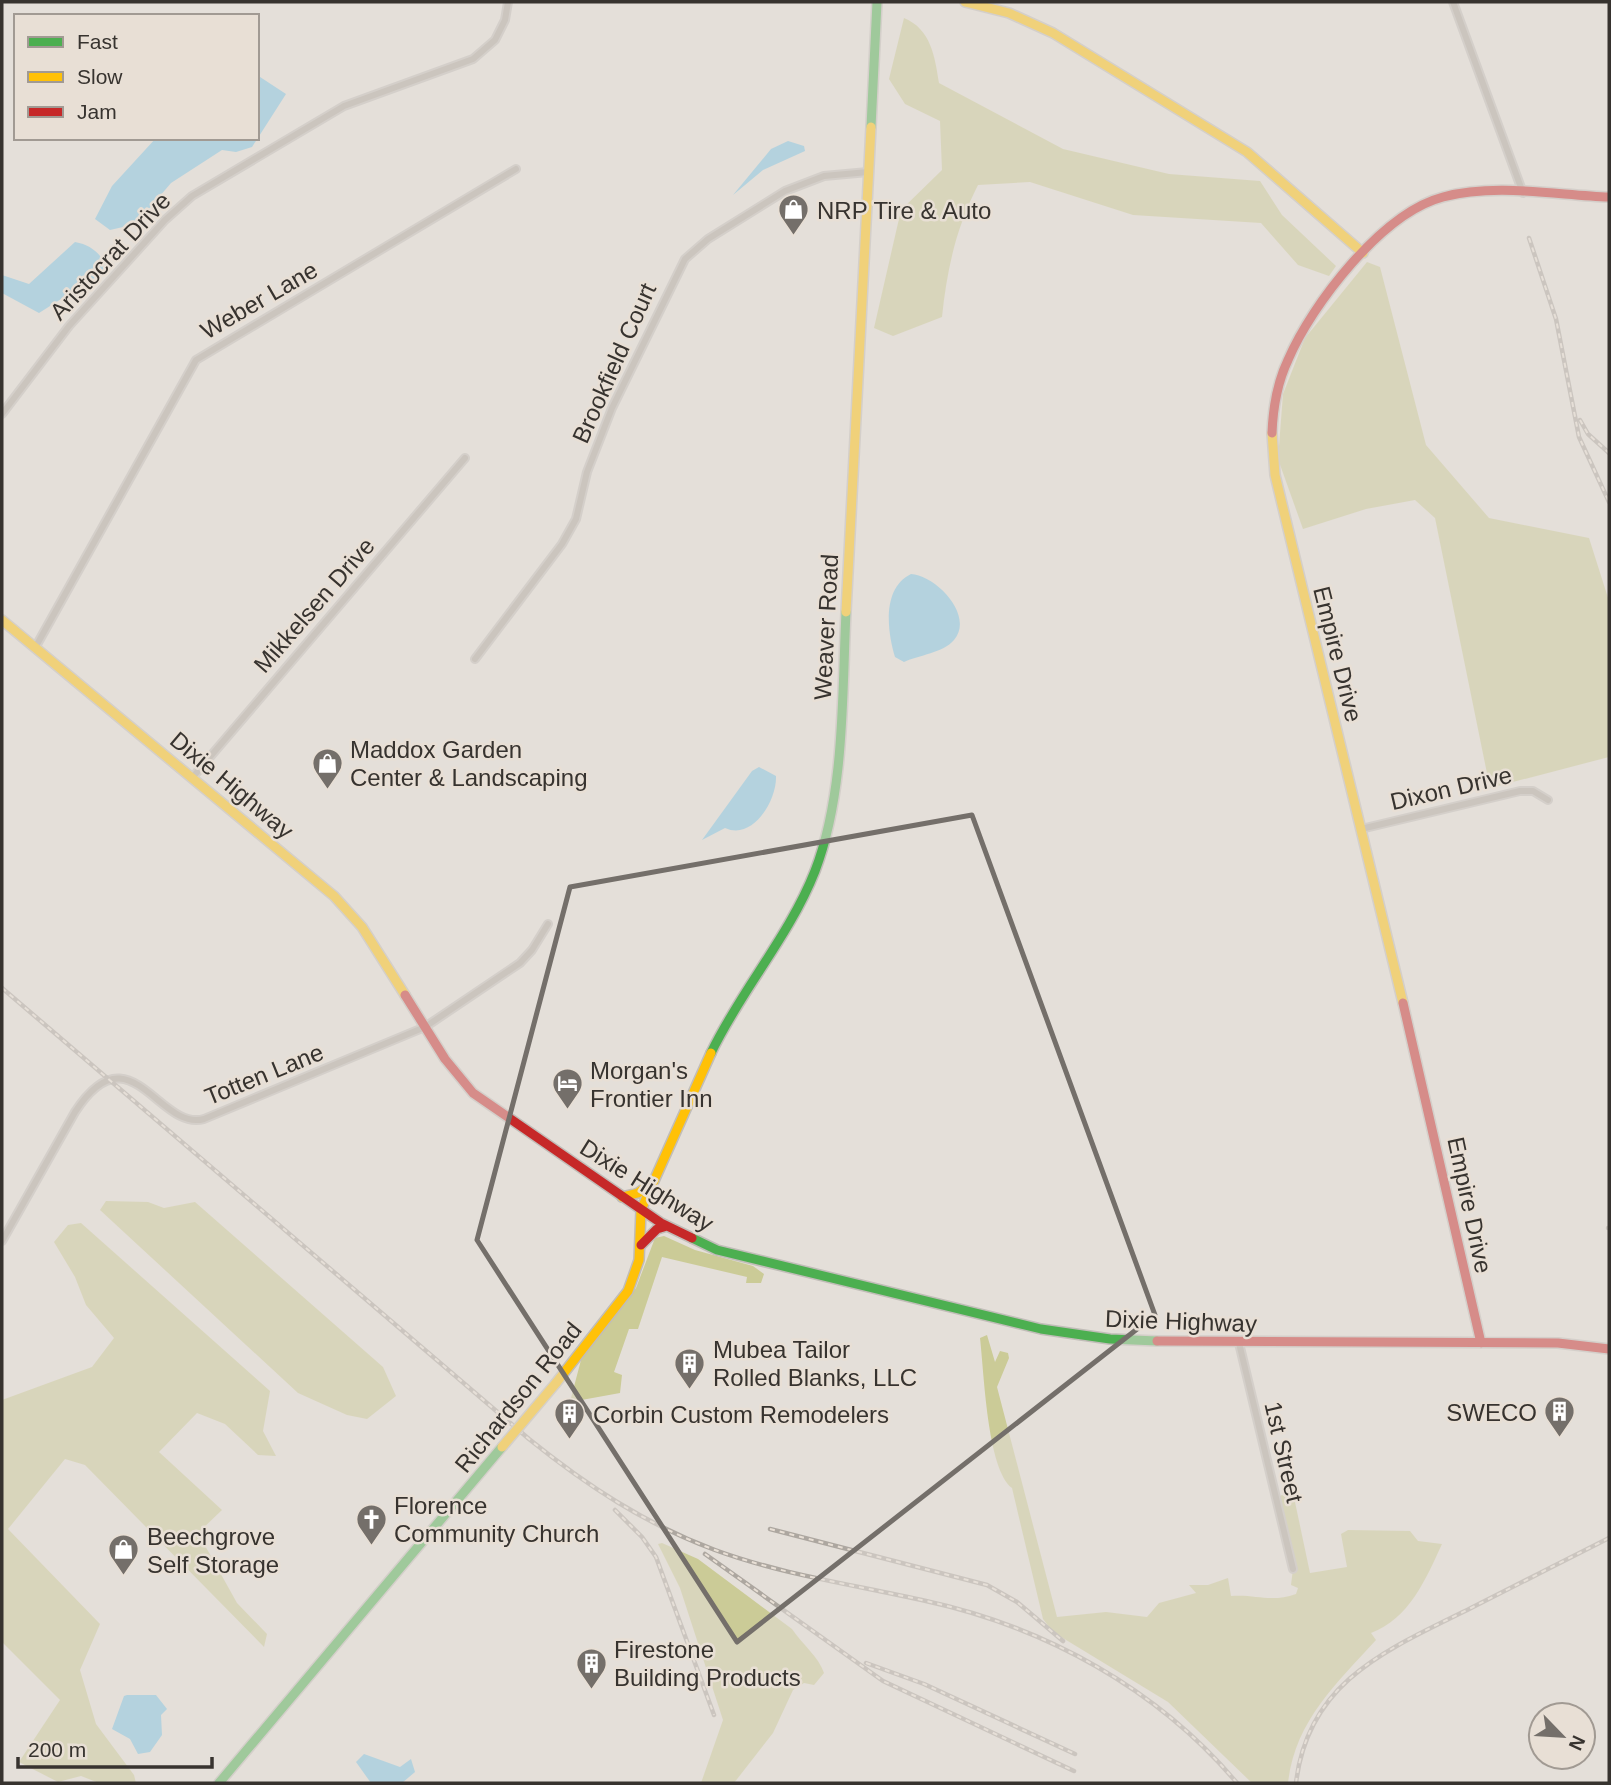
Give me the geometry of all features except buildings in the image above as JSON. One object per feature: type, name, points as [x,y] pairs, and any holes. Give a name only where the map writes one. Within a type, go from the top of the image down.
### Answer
[{"type":"main road","name":"Weaver Road","points":[[641,1210],[718,1038],[805,894],[825,843],[832,814],[841,712],[877,2]]},
{"type":"main road","points":[[965,2],[1009,13],[1053,33],[1247,152],[1363,253]]},
{"type":"main road","name":"Empire Drive","points":[[1481,1343],[1430,1113],[1275,475],[1272,433],[1278,385],[1295,341],[1324,299],[1390,225],[1432,200],[1459,193],[1609,197]]},
{"type":"main road","name":"Dixie Highway","points":[[2,620],[350,912],[425,1027],[473,1093],[641,1210],[717,1250],[1041,1329],[1130,1340],[1239,1343],[1558,1343],[1609,1349]]},
{"type":"main road","points":[[622,1197],[638,1193],[653,1182]]},
{"type":"main road","name":"Richardson Road","points":[[219,1783],[556,1383],[628,1291],[641,1245],[641,1210]]},
{"type":"main road","points":[[641,1245],[657,1229],[667,1226]]},
{"type":"street","name":"Aristocrat Drive","points":[[2,414],[69,326],[165,220],[192,196],[344,106],[474,59],[495,40],[505,20],[508,2]]},
{"type":"street","points":[[1453,2],[1524,194]]},
{"type":"street","name":"Weber Lane","points":[[35,648],[196,360],[516,169]]},
{"type":"street","name":"Brookfield Court","points":[[474,659],[562,544],[576,519],[587,472],[612,408],[685,259],[708,239],[785,191],[824,176],[869,172]]},
{"type":"street","name":"Mikkelsen Drive","points":[[192,778],[465,458]]},
{"type":"street","name":"Dixon Drive","points":[[1361,829],[1520,791],[1533,791],[1548,800]]},
{"type":"street","name":"Totten Lane","points":[[2,1241],[75,1112],[88,1094],[101,1085],[118,1080],[133,1082],[149,1090],[178,1116],[197,1121],[425,1027],[520,963],[532,950],[548,923]]},
{"type":"street","name":"1st Street","points":[[1239,1343],[1293,1569]]},
{"type":"highlighted area","points":[[972,815],[1155,1315],[737,1642],[477,1240],[570,887]]},
{"type":"green space","points":[[904,18],[920,29],[926,37],[933,54],[939,83],[1063,149],[1169,174],[1260,181],[1282,215],[1336,266],[1329,276],[1298,265],[1261,223],[1133,215],[1030,182],[978,185],[954,249],[942,317],[893,336],[874,328],[901,210],[942,170],[940,121],[905,104],[889,79]]},
{"type":"green space","points":[[1367,262],[1380,267],[1426,445],[1489,518],[1589,538],[1609,601],[1609,757],[1490,788],[1435,518],[1415,500],[1366,509],[1303,529],[1278,459],[1283,394],[1305,338]]},
{"type":"green space","points":[[106,1201],[148,1202],[164,1208],[195,1202],[383,1367],[396,1396],[367,1419],[347,1415],[298,1393],[100,1210]]},
{"type":"green space","points":[[81,1223],[270,1391],[263,1431],[276,1456],[258,1455],[225,1424],[197,1413],[159,1452],[222,1510],[198,1533],[237,1603],[267,1634],[264,1647],[85,1465],[65,1459],[8,1529],[100,1624],[80,1670],[96,1724],[134,1775],[136,1783],[99,1783],[81,1776],[58,1782],[19,1762],[60,1700],[2,1642],[2,1400],[92,1367],[114,1338],[86,1305],[75,1277],[54,1242],[68,1225]]},
{"type":"green space","points":[[664,1236],[695,1250],[753,1266],[764,1274],[761,1283],[746,1283],[747,1277],[662,1257],[638,1329],[629,1329],[614,1372],[622,1375],[620,1393],[576,1401],[571,1398],[581,1360],[636,1288],[655,1238]]},
{"type":"green space","points":[[987,1335],[995,1362],[1000,1351],[1008,1353],[1009,1358],[997,1387],[1057,1617],[1106,1612],[1147,1617],[1159,1603],[1196,1593],[1189,1585],[1208,1585],[1228,1578],[1231,1596],[1279,1598],[1296,1594],[1298,1588],[1291,1585],[1293,1569],[1276,1498],[1282,1495],[1295,1502],[1310,1573],[1347,1567],[1341,1534],[1348,1530],[1410,1531],[1418,1541],[1442,1544],[1406,1608],[1384,1627],[1371,1633],[1376,1640],[1332,1688],[1308,1722],[1292,1761],[1288,1783],[1252,1783],[1168,1702],[1053,1632],[1043,1619],[1012,1488],[997,1461],[992,1441],[980,1338]]},
{"type":"green space","points":[[662,1543],[698,1559],[792,1629],[824,1673],[814,1685],[804,1683],[793,1690],[773,1733],[734,1783],[701,1783],[723,1720],[680,1588],[658,1544]]},
{"type":"water","points":[[259,76],[286,94],[259,136]]},
{"type":"water","points":[[154,140],[256,140],[252,147],[236,152],[222,150],[171,183],[136,224],[110,230],[95,219],[112,186]]},
{"type":"water","points":[[788,141],[804,146],[805,151],[763,170],[733,195],[771,149]]},
{"type":"water","points":[[75,242],[90,247],[104,260],[107,265],[99,275],[39,313],[2,293],[2,275],[29,284]]},
{"type":"water","points":[[911,574],[931,581],[941,589],[956,608],[960,619],[954,640],[944,648],[904,662],[895,657],[890,635],[889,611],[895,589]]},
{"type":"water","points":[[759,767],[776,776],[772,796],[761,816],[745,829],[725,828],[702,840],[752,771]]},
{"type":"water","points":[[156,1695],[167,1709],[161,1715],[162,1735],[150,1752],[138,1754],[130,1739],[112,1729],[124,1696]]},
{"type":"water","points":[[364,1754],[400,1767],[411,1759],[415,1772],[402,1783],[371,1783],[356,1762]]},
{"type":"railway","points":[[1529,238],[1556,319],[1579,437],[1609,502]]},
{"type":"railway","points":[[1580,420],[1588,434],[1609,453]]},
{"type":"railway","points":[[2,988],[529,1439],[617,1502],[689,1540],[741,1559],[970,1612],[1056,1645],[1096,1666],[1172,1719],[1206,1749],[1237,1783]]},
{"type":"railway","points":[[615,1510],[642,1537],[656,1557],[714,1715]]},
{"type":"railway","points":[[770,1529],[987,1585],[1017,1602],[1063,1641]]},
{"type":"railway","points":[[1296,1783],[1304,1748],[1317,1718],[1335,1693],[1357,1672],[1411,1638],[1609,1538]]},
{"type":"railway","points":[[705,1554],[883,1681],[1074,1771]]},
{"type":"railway","points":[[866,1663],[924,1684],[1075,1754]]},
{"type":"traffic: fast","points":[[871,127],[877,2]]},
{"type":"traffic: fast","points":[[711,1053],[736,1007],[792,918],[815,871],[825,841],[837,777],[846,612]]},
{"type":"traffic: fast","points":[[692,1238],[717,1250],[1041,1329],[1110,1339],[1157,1341]]},
{"type":"traffic: fast","points":[[219,1783],[502,1447]]},
{"type":"traffic: slow","points":[[965,2],[1009,13],[1053,33],[1247,152],[1363,253]]},
{"type":"traffic: slow","points":[[846,612],[871,127]]},
{"type":"traffic: slow","points":[[1272,433],[1275,475],[1403,1003]]},
{"type":"traffic: slow","points":[[2,620],[334,896],[362,927],[405,995]]},
{"type":"traffic: slow","points":[[556,1383],[628,1291],[639,1260],[641,1210],[711,1053]]},
{"type":"traffic: slow","points":[[622,1197],[638,1193],[653,1182]]},
{"type":"traffic: slow","points":[[502,1447],[556,1383]]},
{"type":"traffic: jam","points":[[1272,433],[1278,387],[1299,338],[1332,288],[1373,241],[1396,221],[1420,206],[1463,193],[1504,190],[1609,197]]},
{"type":"traffic: jam","points":[[405,995],[445,1059],[473,1093],[661,1223],[692,1238]]},
{"type":"traffic: jam","points":[[1403,1003],[1481,1343]]},
{"type":"traffic: jam","points":[[641,1245],[657,1229],[667,1226]]},
{"type":"traffic: jam","points":[[1157,1341],[1558,1343],[1609,1349]]},
{"type":"place","name":"NRP Tire & Auto","points":[[794,237]]},
{"type":"place","name":"Maddox Garden Center & Landscaping","points":[[327,790]]},
{"type":"place","name":"Morgan's Frontier Inn","points":[[567,1111]]},
{"type":"place","name":"Mubea Tailor Rolled Blanks, LLC","points":[[690,1390]]},
{"type":"place","name":"SWECO","points":[[1560,1439]]},
{"type":"place","name":"Corbin Custom Remodelers","points":[[570,1441]]},
{"type":"place","name":"Florence Community Church","points":[[371,1546]]},
{"type":"place","name":"Beechgrove Self Storage","points":[[124,1577]]},
{"type":"place","name":"Firestone Building Products","points":[[591,1690]]}]
